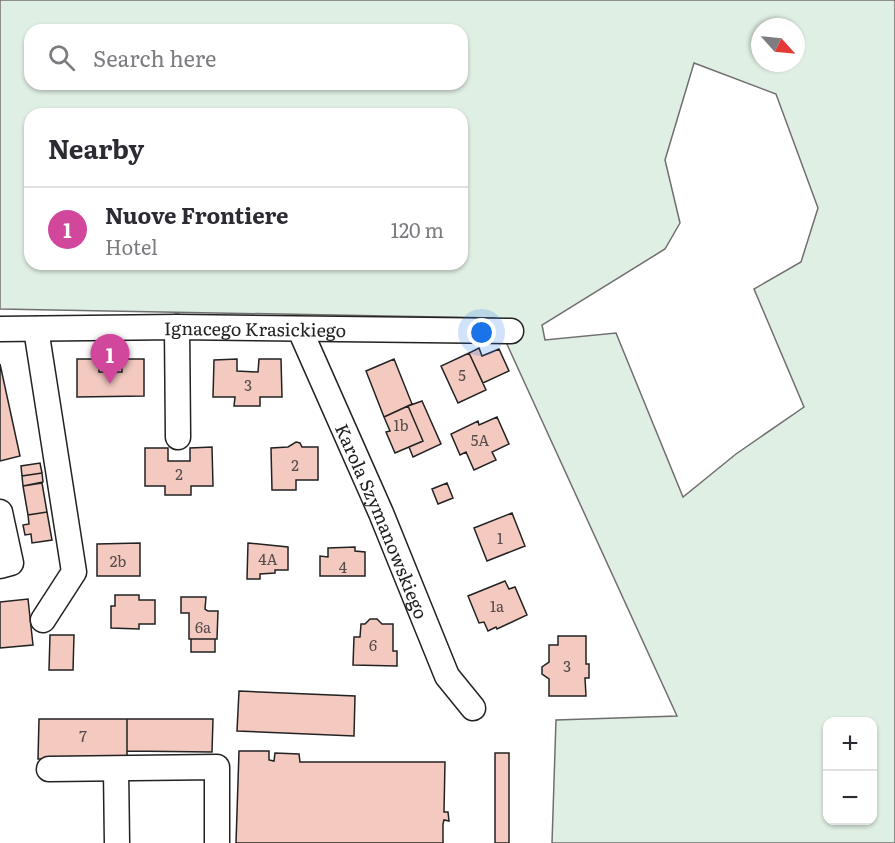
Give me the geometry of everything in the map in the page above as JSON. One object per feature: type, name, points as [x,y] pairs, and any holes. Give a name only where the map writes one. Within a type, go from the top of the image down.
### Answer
[{"type":"street","name":"Ignacego Krasickiego","points":[[0,329],[177,327],[511,331]]},
{"type":"street","points":[[177,327],[178,438]]},
{"type":"street","points":[[36,329],[74,572],[43,620]]},
{"type":"street","name":"Karola Szymanowskiego","points":[[300,330],[381,513],[447,676],[473,708]]},
{"type":"street","points":[[0,512],[11,563],[0,566]]},
{"type":"street","points":[[49,770],[217,767],[217,843]]},
{"type":"street","points":[[116,768],[117,843]]},
{"type":"green space","points":[[0,0],[895,0],[895,843],[552,843],[556,720],[677,716],[495,318],[0,309]],"holes":[[[694,63],[776,94],[818,208],[801,262],[754,289],[804,407],[736,454],[683,497],[616,333],[545,340],[542,325],[665,249],[680,223],[665,160]]]},
{"type":"building","points":[[479,348],[482,356],[499,349],[509,371],[483,383],[469,353]]},
{"type":"building","points":[[469,353],[486,390],[458,403],[441,366]]},
{"type":"building","points":[[77,359],[99,359],[99,372],[122,372],[121,359],[144,359],[144,396],[77,397]]},
{"type":"building","points":[[237,359],[237,371],[258,372],[259,359],[281,359],[282,397],[260,397],[260,406],[234,406],[235,397],[213,397],[214,360]]},
{"type":"building","points":[[394,359],[412,404],[384,417],[366,371]]},
{"type":"building","points":[[0,364],[20,456],[0,461]]},
{"type":"building","points":[[422,401],[441,444],[413,457],[409,447],[423,441],[408,406]]},
{"type":"building","points":[[408,406],[423,441],[395,453],[386,432],[390,431],[384,417]]},
{"type":"building","points":[[497,417],[509,444],[492,452],[496,460],[474,470],[466,452],[460,455],[451,434],[478,421],[479,425]]},
{"type":"building","points":[[296,442],[302,447],[318,447],[318,480],[296,480],[296,490],[272,490],[271,448],[288,447]]},
{"type":"building","points":[[212,447],[213,486],[191,486],[191,495],[165,495],[165,486],[145,486],[145,448],[168,448],[168,461],[190,461],[190,448]]},
{"type":"building","points":[[40,463],[42,473],[22,476],[21,466]]},
{"type":"building","points":[[42,473],[43,482],[23,486],[22,476]]},
{"type":"building","points":[[42,483],[47,512],[28,515],[23,486]]},
{"type":"building","points":[[447,483],[453,498],[438,504],[432,489]]},
{"type":"building","points":[[47,512],[52,540],[32,543],[31,534],[25,535],[23,525],[29,524],[28,515]]},
{"type":"building","points":[[512,513],[525,546],[487,561],[474,528]]},
{"type":"building","points":[[140,543],[140,576],[97,576],[97,544]]},
{"type":"building","points":[[248,543],[288,547],[288,570],[275,570],[275,573],[260,574],[260,579],[247,579]]},
{"type":"building","points":[[355,547],[355,551],[365,552],[365,576],[320,576],[320,556],[328,557],[328,548]]},
{"type":"building","points":[[505,581],[509,589],[515,587],[527,615],[488,631],[484,622],[479,623],[468,596]]},
{"type":"building","points":[[115,595],[139,595],[139,600],[155,600],[155,624],[139,624],[139,629],[111,628],[111,606],[115,606]]},
{"type":"building","points":[[181,597],[206,597],[205,609],[218,611],[217,639],[189,639],[189,613],[181,613]]},
{"type":"building","points":[[28,599],[33,645],[0,648],[0,602]]},
{"type":"building","points":[[370,619],[377,619],[382,624],[393,624],[393,651],[397,651],[397,666],[353,665],[354,637],[360,637],[361,624],[365,624]]},
{"type":"building","points":[[50,635],[74,635],[73,670],[49,670]]},
{"type":"building","points":[[558,636],[586,636],[586,664],[589,664],[589,678],[585,678],[586,696],[549,696],[549,679],[542,674],[542,667],[549,662],[549,645],[558,645]]},
{"type":"building","points":[[191,639],[215,639],[215,652],[191,652]]},
{"type":"building","points":[[239,691],[355,696],[354,736],[237,731]]},
{"type":"building","points":[[39,719],[127,719],[127,759],[38,759]]},
{"type":"building","points":[[127,719],[213,719],[212,752],[127,751]]},
{"type":"building","points":[[239,751],[269,751],[269,760],[274,761],[275,753],[299,754],[300,762],[445,762],[444,812],[448,812],[449,821],[444,820],[443,843],[236,843]]},
{"type":"building","points":[[495,753],[509,753],[509,843],[495,843]]},
{"type":"place","name":"Nuove Frontiere","points":[[110,384]]}]
